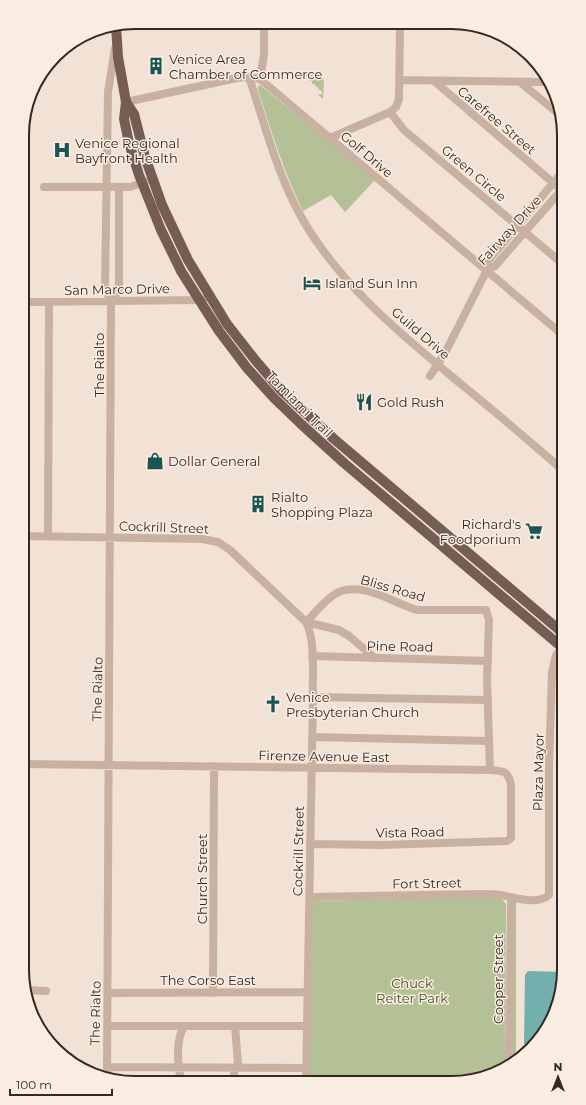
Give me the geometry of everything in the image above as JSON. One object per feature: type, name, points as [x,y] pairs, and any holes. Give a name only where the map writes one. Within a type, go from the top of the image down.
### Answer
[{"type":"main road","name":"Tamiami Trail","points":[[116,31],[126,102],[124,118],[129,143],[142,183],[166,241],[181,270],[219,331],[247,368],[274,398],[301,424],[344,463],[557,642]]},
{"type":"main road","name":"Tamiami Trail","points":[[126,102],[134,114],[142,145],[162,205],[188,260],[227,324],[256,361],[281,390],[307,416],[557,628]]},
{"type":"street","points":[[260,79],[264,55],[264,29]]},
{"type":"street","points":[[330,138],[390,112],[396,107],[399,101],[400,29]]},
{"type":"street","name":"The Rialto","points":[[107,1072],[111,301],[105,289],[108,92],[116,38]]},
{"type":"street","name":"Golf Drive","points":[[126,102],[237,78],[249,77],[260,79],[557,330]]},
{"type":"street","name":"Guild Drive","points":[[249,77],[267,134],[288,190],[310,231],[324,250],[356,290],[408,340],[557,465]]},
{"type":"street","points":[[399,80],[542,82]]},
{"type":"street","name":"Carefree Street","points":[[434,81],[557,186]]},
{"type":"street","points":[[520,82],[554,110]]},
{"type":"street","name":"Green Circle","points":[[390,112],[404,130],[557,259]]},
{"type":"street","points":[[487,270],[488,261],[557,178]]},
{"type":"street","points":[[44,187],[130,187],[153,179]]},
{"type":"street","name":"The Rialto","points":[[111,301],[119,290],[120,187]]},
{"type":"street","name":"Fairway Drive","points":[[430,376],[445,353],[487,270],[495,266],[557,197]]},
{"type":"street","points":[[106,251],[114,254],[119,265]]},
{"type":"street","name":"San Marco Drive","points":[[29,302],[199,300],[210,298]]},
{"type":"street","points":[[48,536],[49,302]]},
{"type":"street","name":"Cockrill Street","points":[[29,536],[202,539],[218,542],[230,550],[306,622],[311,634],[313,697],[306,1076]]},
{"type":"street","name":"Bliss Road","points":[[306,622],[334,595],[348,589],[360,589],[417,610],[486,610],[489,620],[488,661]]},
{"type":"street","name":"Cockrill Street","points":[[306,622],[338,630],[349,636],[375,658]]},
{"type":"street","name":"Plaza Mayor","points":[[544,899],[549,895],[549,767],[552,672],[557,654]]},
{"type":"street","name":"Pine Road","points":[[312,656],[488,661]]},
{"type":"street","points":[[488,661],[490,770]]},
{"type":"street","points":[[313,697],[488,700]]},
{"type":"street","points":[[312,737],[489,741]]},
{"type":"street","name":"Firenze Avenue East","points":[[29,764],[490,770],[505,772],[510,776],[511,838],[509,840]]},
{"type":"street","name":"Church Street","points":[[213,993],[214,766]]},
{"type":"street","name":"Vista Road","points":[[310,844],[381,845],[504,842],[509,840]]},
{"type":"street","name":"Fort Street","points":[[309,897],[481,894],[501,895],[511,898],[544,899]]},
{"type":"street","name":"Cooper Street","points":[[509,1059],[511,898]]},
{"type":"street","points":[[31,990],[46,991]]},
{"type":"street","name":"The Corso East","points":[[108,993],[307,992]]},
{"type":"street","points":[[107,1026],[307,1026]]},
{"type":"street","points":[[180,1076],[178,1067],[180,1033],[184,1026]]},
{"type":"street","points":[[235,1026],[238,1063],[235,1076]]},
{"type":"street","points":[[107,1068],[307,1068]]},
{"type":"green space","points":[[298,72],[321,75],[324,83],[323,98],[318,95],[322,94],[322,91],[316,87],[315,84],[312,84],[312,81],[309,81],[309,78],[306,78],[306,75],[282,73]]},
{"type":"green space","points":[[260,85],[375,180],[345,212],[331,195],[303,211],[273,136],[258,90],[258,86]]},
{"type":"green space","name":"Chuck Reiter Park","points":[[490,897],[502,899],[506,904],[505,1061],[485,1070],[465,1075],[309,1076],[312,903],[314,901]]},
{"type":"green space","points":[[516,900],[516,1054],[508,1059],[509,904]]},
{"type":"water","points":[[528,971],[557,972],[555,991],[549,1011],[535,1035],[527,1044],[524,1044],[525,975]]},
{"type":"place","name":"Venice Area Chamber of Commerce","points":[[156,66]]},
{"type":"place","name":"Venice Regional Bayfront Health","points":[[62,150]]},
{"type":"place","name":"Island Sun Inn","points":[[312,283]]},
{"type":"place","name":"Gold Rush","points":[[364,402]]},
{"type":"place","name":"Dollar General","points":[[155,461]]},
{"type":"place","name":"Rialto Shopping Plaza","points":[[258,504]]},
{"type":"place","name":"Richard's Foodporium","points":[[534,531]]},
{"type":"place","name":"Venice Presbyterian Church","points":[[273,704]]}]
